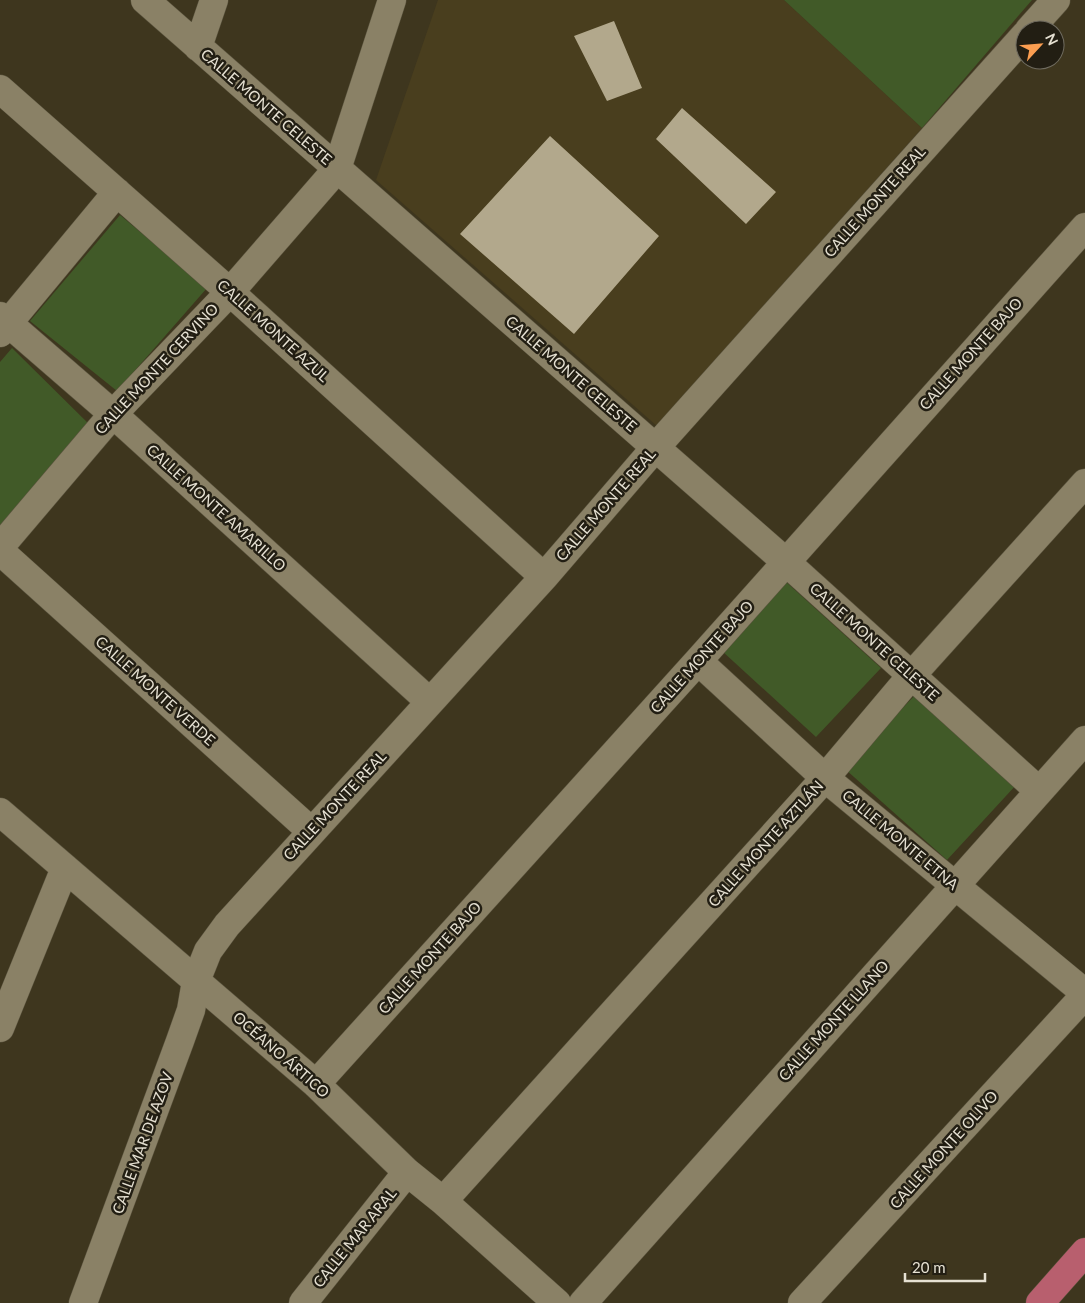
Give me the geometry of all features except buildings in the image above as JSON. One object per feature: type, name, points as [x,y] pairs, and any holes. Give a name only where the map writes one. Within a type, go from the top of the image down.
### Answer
[{"type":"main road","points":[[1040,1303],[1085,1252]]},
{"type":"street","name":"CALLE MONTE CELESTE","points":[[145,0],[786,562],[1038,790]]},
{"type":"street","points":[[198,47],[214,0]]},
{"type":"street","name":"CALLE MONTE CERVINO","points":[[0,549],[113,414],[230,292],[337,169],[392,0]]},
{"type":"street","points":[[1038,20],[1056,0]]},
{"type":"street","name":"CALLE MONTE REAL","points":[[196,980],[208,951],[227,925],[544,577],[655,448],[1015,46]]},
{"type":"street","name":"CALLE MONTE AZUL","points":[[0,89],[230,292],[544,577]]},
{"type":"street","points":[[3,324],[117,192]]},
{"type":"street","name":"CALLE MONTE BAJO","points":[[316,1084],[698,661],[1085,227]]},
{"type":"street","name":"CALLE MONTE AMARILLO","points":[[3,324],[113,414],[430,702]]},
{"type":"street","name":"CALLE MONTE AZTLÁN","points":[[443,1201],[825,778],[912,676],[1085,483]]},
{"type":"street","name":"CALLE MONTE VERDE","points":[[0,549],[311,831]]},
{"type":"street","name":"CALLE MONTE ETNA","points":[[698,661],[825,778],[1085,994]]},
{"type":"street","name":"CALLE MONTE LLANO","points":[[583,1303],[955,886],[1038,790],[1085,740]]},
{"type":"street","name":"OCÉANO ÁRTICO","points":[[0,812],[316,1084],[407,1172],[443,1201],[543,1298]]},
{"type":"street","points":[[0,1028],[65,868]]},
{"type":"street","name":"CALLE MAR DE AZOV","points":[[83,1303],[180,1042],[191,1010],[196,980]]},
{"type":"street","name":"CALLE MONTE OLIVO","points":[[802,1303],[1085,994]]},
{"type":"street","name":"CALLE MAR ARAL","points":[[303,1303],[407,1172]]},
{"type":"shaded area","points":[[438,0],[784,0],[922,128],[657,426],[376,180]]},
{"type":"green space","points":[[784,0],[1032,0],[922,128]]},
{"type":"green space","points":[[120,215],[207,288],[117,391],[30,321]]},
{"type":"green space","points":[[12,348],[95,430],[0,529],[0,362]]},
{"type":"green space","points":[[785,581],[881,668],[816,737],[722,651]]},
{"type":"green space","points":[[915,695],[1017,784],[947,860],[845,769]]}]
